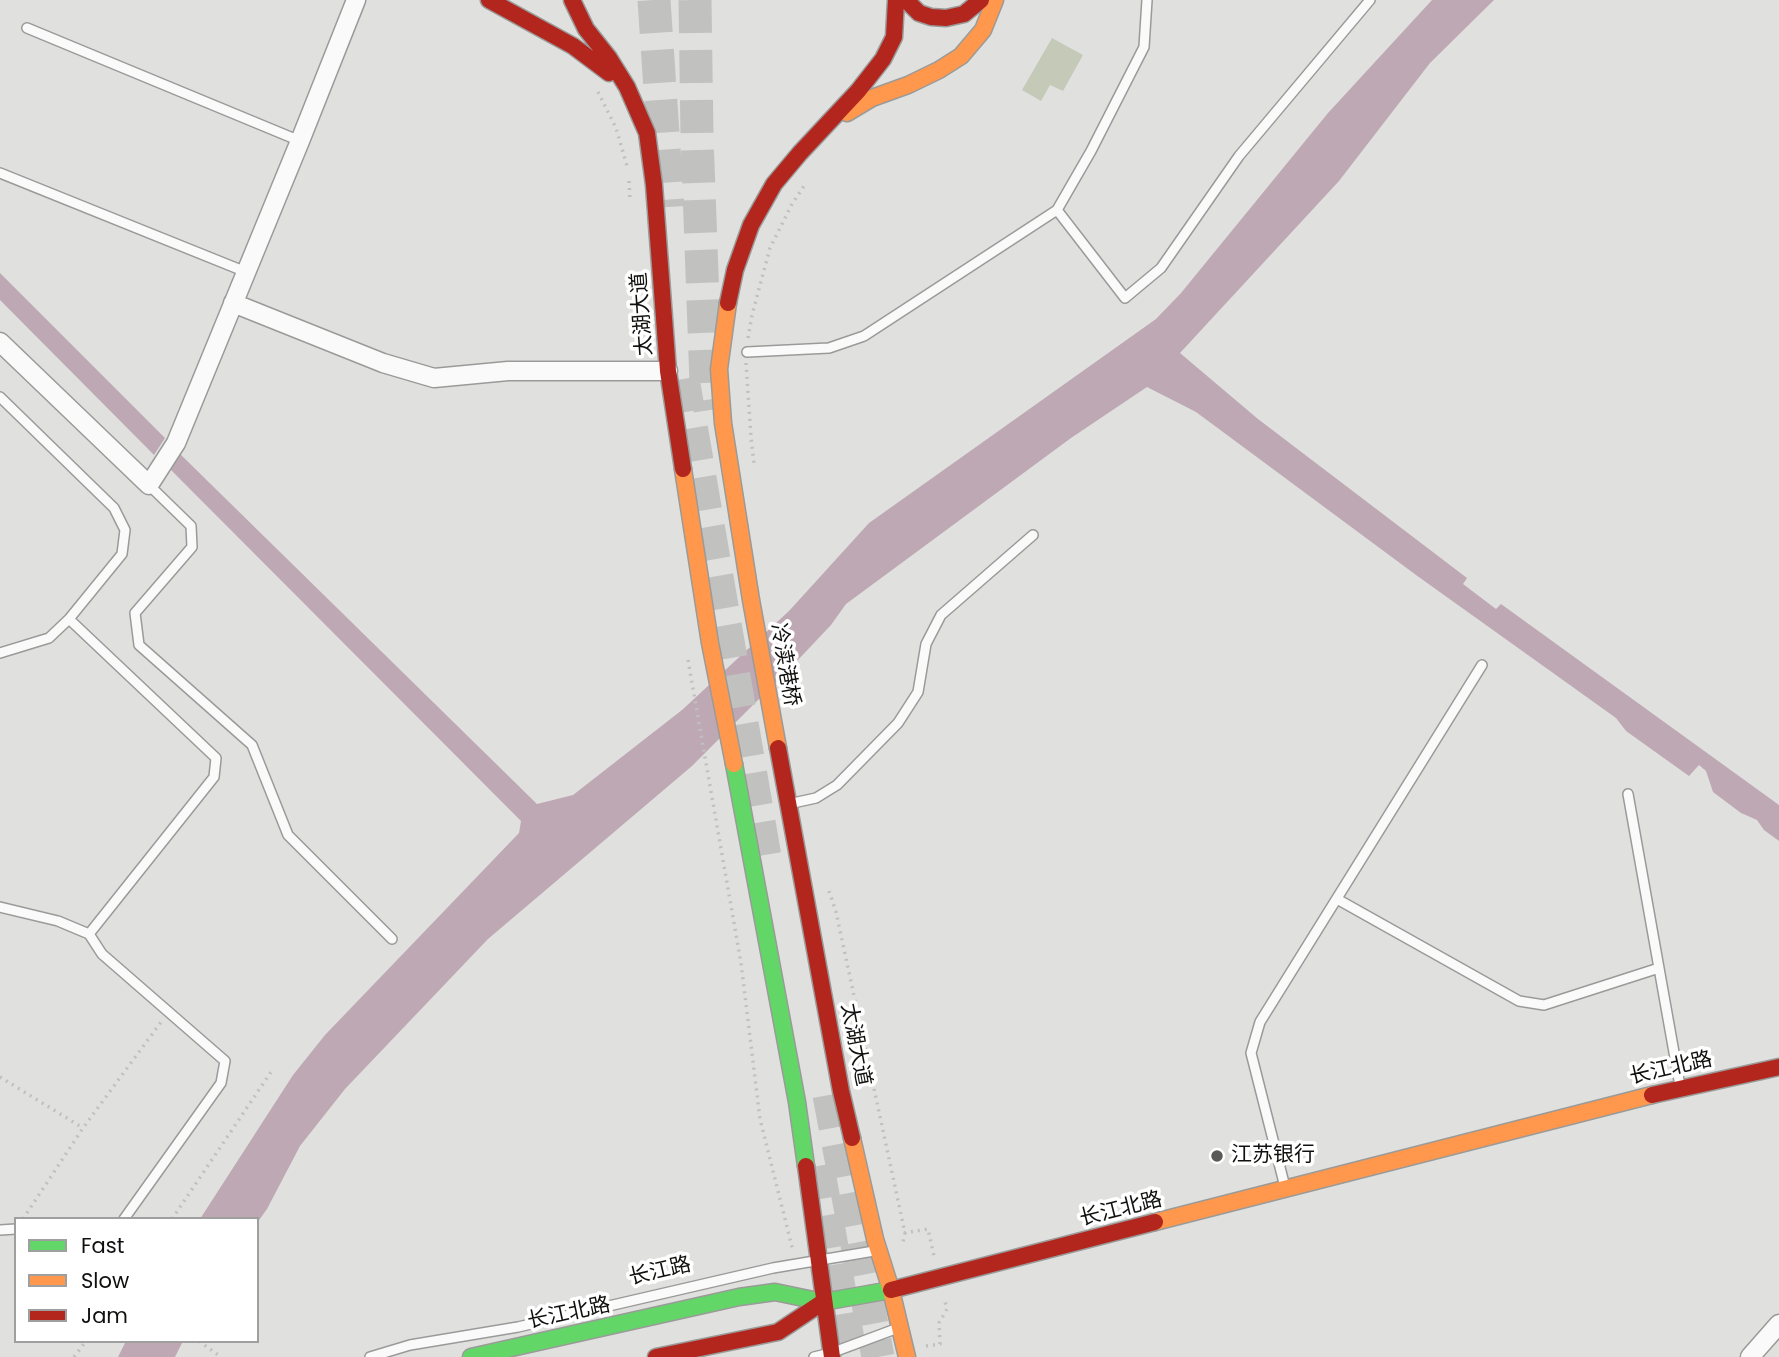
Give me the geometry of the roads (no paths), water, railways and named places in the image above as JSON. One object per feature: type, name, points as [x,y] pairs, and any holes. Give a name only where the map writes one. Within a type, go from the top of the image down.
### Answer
[{"type":"main road","points":[[489,0],[573,46],[627,88]]},
{"type":"main road","name":"太湖大道","points":[[572,0],[586,29],[609,58],[627,88],[647,133],[654,185],[668,371],[710,643],[797,1102]]},
{"type":"main road","points":[[829,122],[883,60],[894,37],[896,0]]},
{"type":"main road","points":[[906,0],[919,13],[946,18],[964,14],[981,0]]},
{"type":"main road","points":[[829,122],[872,98],[939,70],[961,56],[983,30],[995,0]]},
{"type":"main road","name":"冷渎港桥","points":[[776,738],[723,423],[719,369],[724,315],[735,270],[751,225],[774,184],[829,122]]},
{"type":"main road","name":"太湖大道","points":[[776,738],[841,1091],[907,1357]]},
{"type":"main road","name":"长江北路","points":[[471,1357],[653,1341],[739,1297],[775,1292],[823,1302],[891,1290],[1680,1088],[1779,1067]]},
{"type":"main road","points":[[831,1355],[797,1102],[820,1107],[841,1091]]},
{"type":"main road","points":[[653,1341],[778,1332],[823,1302]]},
{"type":"street","points":[[0,342],[149,485],[176,443],[356,0]]},
{"type":"street","points":[[233,303],[383,363],[434,378],[508,370],[668,371]]},
{"type":"street","points":[[1750,1357],[1779,1324]]},
{"type":"lane","points":[[747,352],[829,348],[864,336],[1057,210],[1091,151],[1144,47],[1147,0]]},
{"type":"lane","points":[[1057,210],[1125,298],[1161,268],[1239,156],[1370,0]]},
{"type":"lane","points":[[27,27],[300,141]]},
{"type":"lane","points":[[0,173],[246,272]]},
{"type":"lane","points":[[0,397],[114,508],[125,530],[122,554],[69,619],[49,638],[0,653]]},
{"type":"lane","points":[[149,485],[191,526],[192,547],[135,614],[139,645],[252,745],[288,835],[392,939]]},
{"type":"lane","points":[[788,804],[816,798],[837,785],[898,723],[918,692],[926,644],[941,615],[1033,535]]},
{"type":"lane","points":[[69,619],[216,758],[214,777],[89,934]]},
{"type":"lane","points":[[1286,1189],[1251,1053],[1260,1022],[1482,666]]},
{"type":"lane","points":[[1628,794],[1680,1088]]},
{"type":"lane","points":[[1337,899],[1519,1002],[1544,1005],[1659,968]]},
{"type":"lane","points":[[0,907],[58,921],[89,934],[102,954],[225,1060],[221,1083],[125,1217]]},
{"type":"lane","name":"长江路","points":[[370,1357],[410,1345],[518,1326],[773,1268],[879,1250]]},
{"type":"lane","points":[[814,1357],[831,1355],[900,1327]]},
{"type":"tunnel","points":[[654,0],[668,207]]},
{"type":"tunnel","points":[[695,0],[706,383],[710,410]]},
{"type":"tunnel","points":[[683,379],[765,857]]},
{"type":"tunnel","points":[[829,1095],[878,1357]]},
{"type":"tunnel","points":[[818,1166],[851,1357]]},
{"type":"place","name":"江苏银行","points":[[1217,1156]]}]
